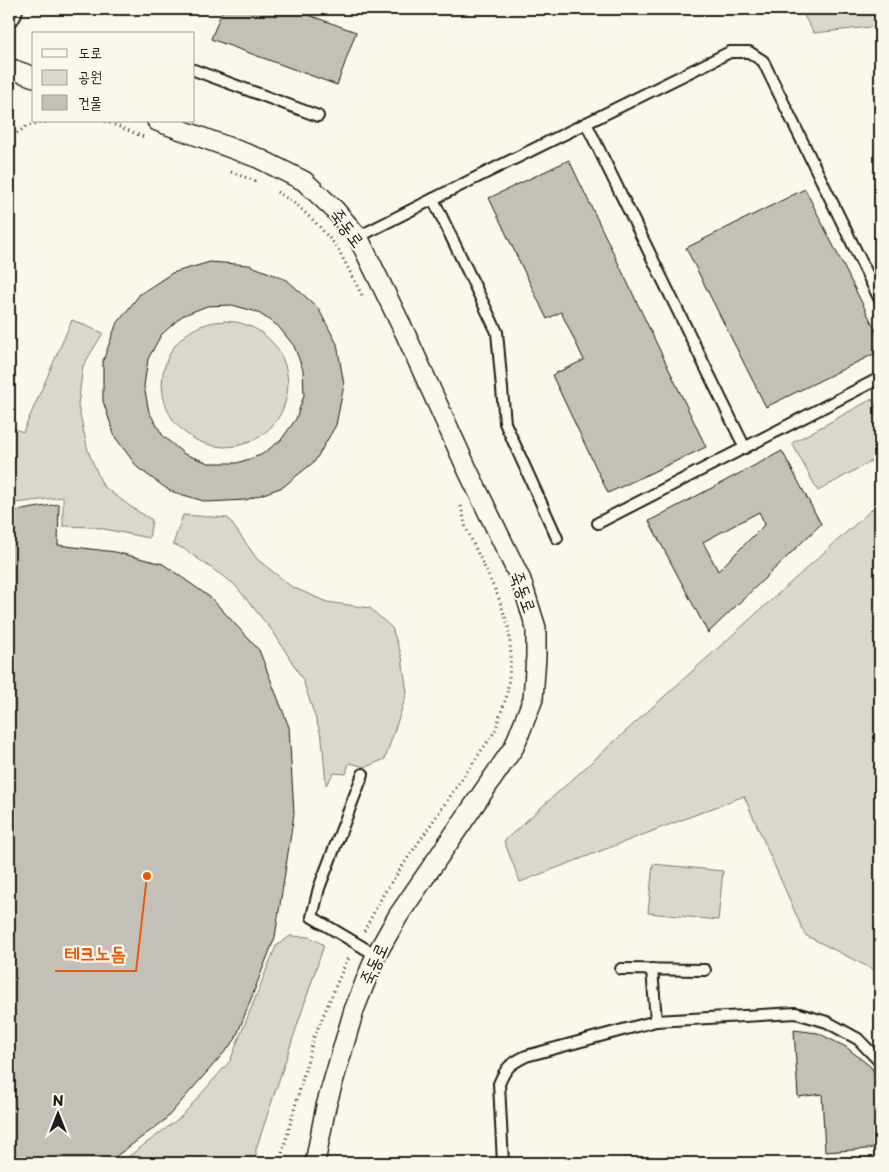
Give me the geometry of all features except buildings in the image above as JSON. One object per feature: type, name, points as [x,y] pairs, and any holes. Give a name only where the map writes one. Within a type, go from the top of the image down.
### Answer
[{"type":"street","points":[[9,13],[10,9]]},
{"type":"street","points":[[9,68],[32,76]]},
{"type":"street","name":"죽동로","points":[[160,122],[258,158],[304,181],[335,210],[358,237],[521,580],[536,628],[533,699],[514,747],[398,916],[376,954],[354,1010],[326,1106],[315,1163]]},
{"type":"lane","points":[[358,237],[730,52],[749,52],[763,61],[880,300]]},
{"type":"lane","points":[[195,70],[318,116]]},
{"type":"lane","points":[[586,123],[745,448]]},
{"type":"lane","points":[[433,199],[498,332],[504,423],[557,538]]},
{"type":"lane","points":[[598,523],[880,378]]},
{"type":"lane","points":[[363,774],[319,888],[312,917],[376,954]]},
{"type":"lane","points":[[620,969],[705,970]]},
{"type":"lane","points":[[652,969],[656,1021]]},
{"type":"lane","points":[[503,1163],[499,1084],[503,1074],[512,1063],[526,1056],[656,1021],[796,1013],[827,1022],[858,1039],[880,1062]]},
{"type":"path","points":[[9,139],[27,126],[46,122]]},
{"type":"path","points":[[107,122],[151,140]]},
{"type":"path","points":[[224,169],[260,183]]},
{"type":"path","points":[[276,191],[297,205],[337,247],[364,299]]},
{"type":"path","points":[[282,1163],[282,1154],[314,1037],[344,967],[384,893],[454,789],[496,731],[507,695],[511,658],[508,628],[498,596],[466,528],[460,500]]},
{"type":"green space","points":[[800,9],[880,9],[880,26],[814,33]]},
{"type":"green space","points":[[72,320],[103,333],[83,366],[78,405],[88,451],[103,486],[152,520],[149,538],[94,527],[63,526],[63,497],[9,504],[9,427],[23,432]]},
{"type":"green space","points":[[225,321],[249,326],[270,339],[283,360],[288,384],[283,408],[270,429],[249,442],[225,447],[201,442],[180,429],[167,408],[162,384],[167,360],[180,339],[201,326]]},
{"type":"green space","points":[[872,399],[880,415],[880,456],[818,491],[792,443]]},
{"type":"green space","points":[[880,502],[880,973],[805,935],[744,796],[520,882],[504,841]]},
{"type":"green space","points":[[183,515],[228,518],[257,559],[292,587],[327,602],[370,608],[392,628],[402,657],[407,693],[385,759],[366,767],[349,763],[346,774],[334,773],[326,785],[322,738],[303,680],[274,633],[234,584],[184,549],[173,544]]},
{"type":"green space","points":[[653,864],[723,871],[718,920],[648,913]]},
{"type":"green space","points":[[290,936],[310,937],[324,945],[256,1149],[256,1163],[120,1163],[181,1117],[230,1061],[276,946]]},
{"type":"place","name":"테크노돔","points":[[147,876]]}]
